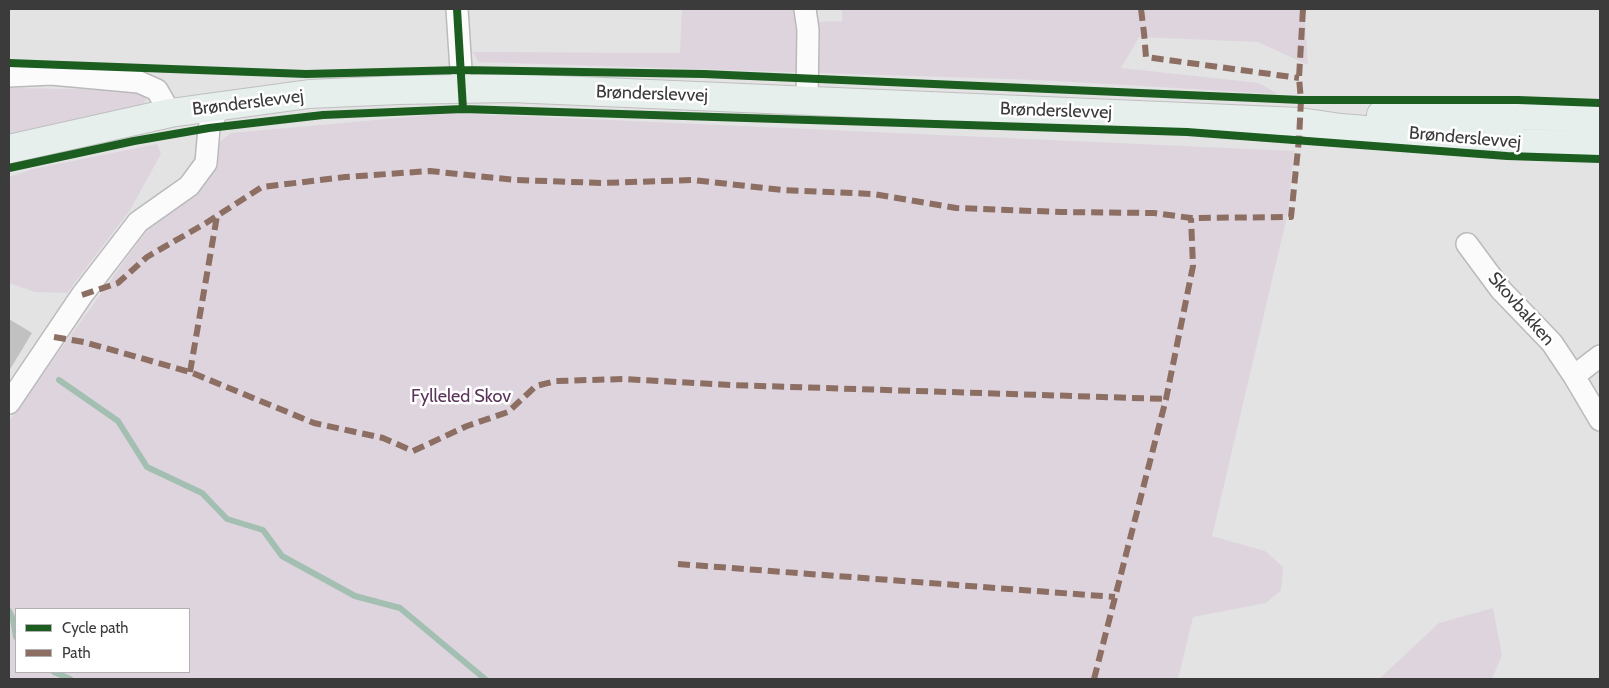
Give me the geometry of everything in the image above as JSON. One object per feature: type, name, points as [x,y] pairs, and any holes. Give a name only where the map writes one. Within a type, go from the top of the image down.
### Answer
[{"type":"main road","name":"Brønderslevvej","points":[[9,149],[170,113],[309,94],[511,88],[1300,122],[1341,128],[1503,142],[1600,146]]},
{"type":"main road","name":"Brønderslevvej","points":[[1300,122],[1341,116],[1527,115],[1600,118]]},
{"type":"street","points":[[457,9],[461,70]]},
{"type":"street","points":[[805,9],[808,30],[807,101]]},
{"type":"street","points":[[9,76],[51,74],[139,82],[157,90],[170,113]]},
{"type":"street","points":[[9,403],[82,295],[138,222],[189,186],[206,163],[209,128],[220,106]]},
{"type":"street","name":"Skovbakken","points":[[1467,244],[1501,290],[1552,343],[1600,420]]},
{"type":"street","points":[[1574,376],[1600,356]]},
{"type":"green space","points":[[682,9],[796,9],[806,22],[842,21],[842,9],[1304,9],[1308,65],[1258,42],[1139,37],[1121,68],[1259,83],[1278,94],[1039,80],[479,62],[472,52],[680,53]]},
{"type":"green space","points":[[9,88],[140,90],[144,93],[146,100],[138,107],[70,121],[9,137]]},
{"type":"green space","name":"Fylleled Skov","points":[[454,113],[1294,151],[1288,212],[1212,536],[1265,551],[1283,567],[1281,590],[1266,603],[1193,617],[1178,679],[9,679],[9,421],[149,227],[218,143],[231,133]]},
{"type":"green space","points":[[157,144],[161,154],[130,210],[67,293],[35,292],[9,283],[9,177],[33,169]]},
{"type":"green space","points":[[1493,608],[1502,655],[1492,679],[1379,679],[1439,623]]},
{"type":"building","points":[[9,319],[32,333],[9,371]]},
{"type":"waterway","points":[[59,380],[118,421],[147,467],[202,493],[227,519],[263,530],[282,556],[355,596],[400,608],[485,679]]},
{"type":"waterway","points":[[9,611],[13,619],[15,631]]},
{"type":"waterway","points":[[56,673],[70,679]]},
{"type":"marked path","points":[[1141,9],[1146,57],[1299,78]]},
{"type":"marked path","points":[[82,295],[118,283],[147,257],[206,223],[262,187],[345,177],[430,171],[515,180],[602,183],[693,180],[783,190],[873,194],[956,208],[1154,213],[1191,218],[1291,217],[1299,139],[1301,100],[1299,78],[1303,9]]},
{"type":"marked path","points":[[190,372],[217,216]]},
{"type":"marked path","points":[[1094,679],[1166,399],[1193,266],[1191,218]]},
{"type":"marked path","points":[[54,337],[84,342],[190,372],[314,423],[383,438],[413,451],[467,426],[508,412],[536,386],[556,381],[624,379],[731,385],[1166,399]]},
{"type":"marked path","points":[[678,564],[1115,597]]},
{"type":"cycle path","points":[[457,9],[463,109]]},
{"type":"cycle path","points":[[9,63],[306,74],[461,70],[704,74],[1301,100],[1518,100],[1600,103]]},
{"type":"cycle path","points":[[9,168],[134,141],[209,128],[323,115],[463,109],[1187,132],[1507,156],[1600,159]]}]
